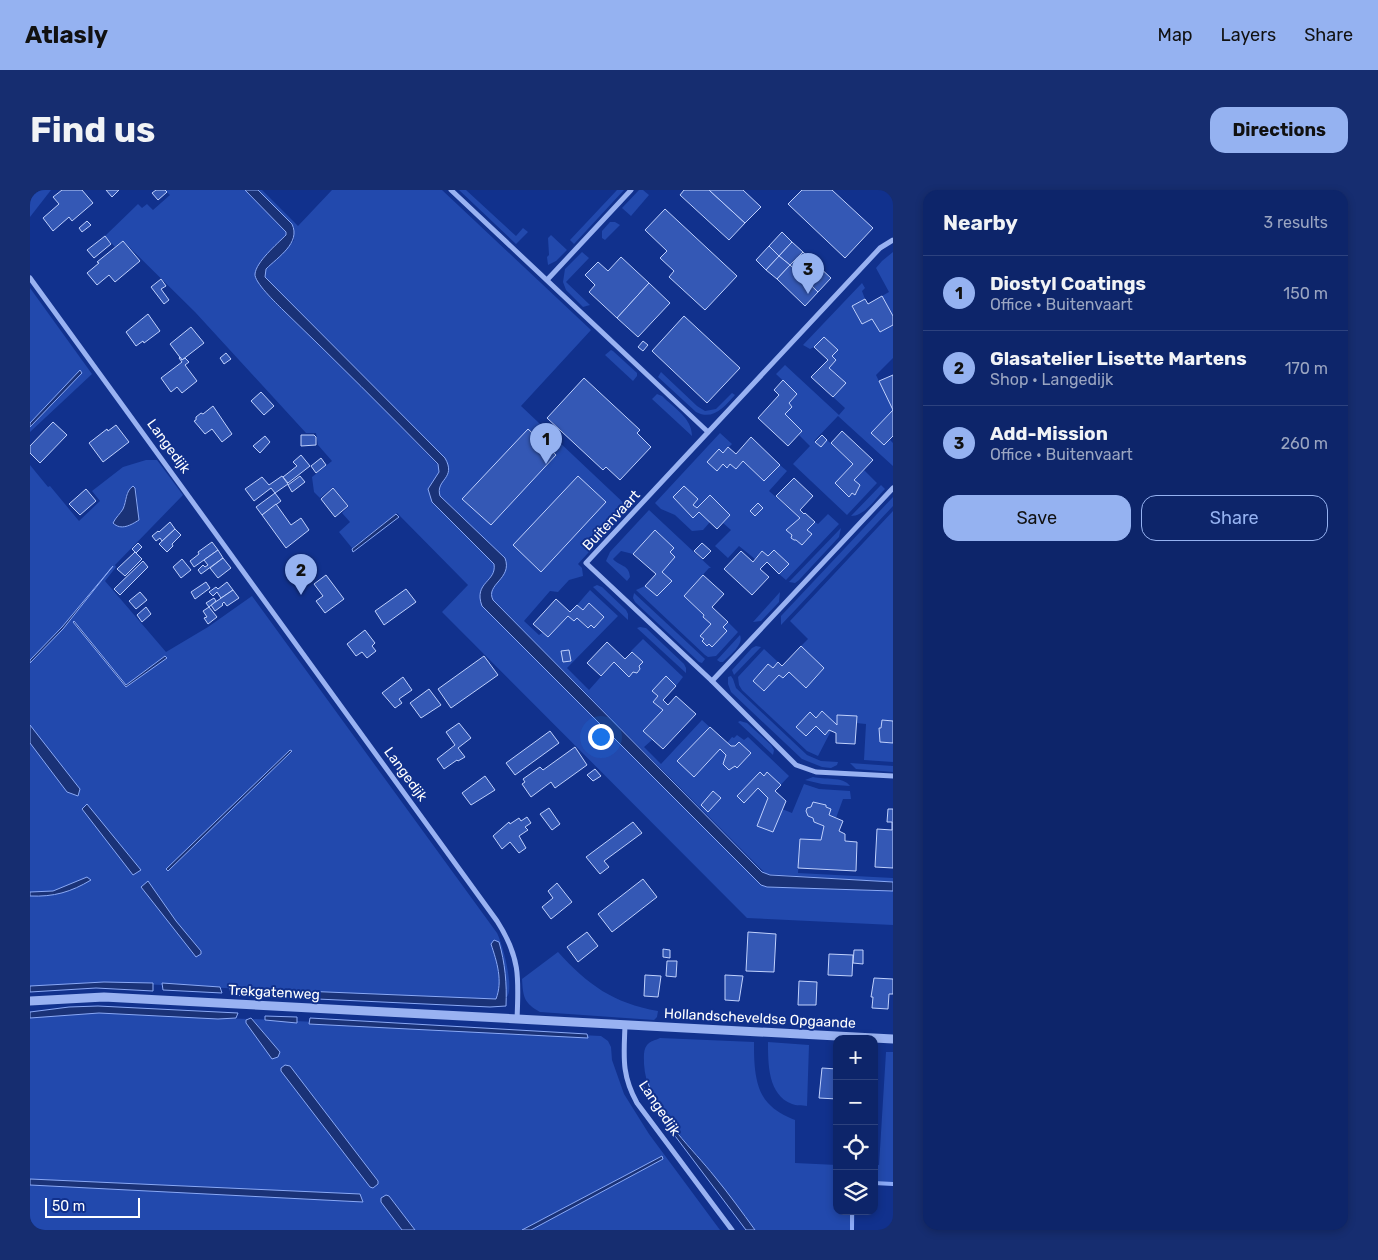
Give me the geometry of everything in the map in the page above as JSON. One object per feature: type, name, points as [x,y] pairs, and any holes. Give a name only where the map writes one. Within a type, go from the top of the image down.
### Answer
[{"type":"street","points":[[451,190],[708,432]]},
{"type":"street","points":[[547,280],[631,190]]},
{"type":"street","name":"Buitenvaart","points":[[893,240],[880,248],[586,563],[712,681],[796,764],[816,772],[893,776]]},
{"type":"street","name":"Langedijk","points":[[30,278],[508,938],[514,955],[518,988],[517,1019]]},
{"type":"street","points":[[712,681],[893,488]]},
{"type":"street","name":"Trekgatenweg","points":[[30,1001],[104,997],[517,1019]]},
{"type":"street","points":[[517,1019],[625,1025]]},
{"type":"street","name":"Langedijk","points":[[625,1025],[624,1059],[629,1089],[732,1230]]},
{"type":"street","name":"Hollandscheveldse Opgaande","points":[[625,1025],[893,1039]]},
{"type":"shaded area","points":[[30,190],[51,190],[30,217]]},
{"type":"shaded area","points":[[165,190],[245,190],[285,230],[286,235],[259,264],[279,306],[362,386],[438,465],[439,472],[428,489],[473,543],[494,564],[494,573],[481,589],[482,606],[761,885],[767,887],[893,891],[893,925],[747,918],[442,612],[468,585],[397,513],[352,548],[339,532],[350,522],[342,513],[349,506],[333,487],[320,498],[314,492],[312,477],[332,461],[318,445],[316,433],[306,433],[195,312],[123,241],[115,247],[105,236],[138,204],[142,208],[147,204],[153,210],[170,195]]},
{"type":"shaded area","points":[[245,190],[258,190],[292,224],[294,231],[291,243],[266,269],[265,277],[445,458],[449,470],[440,486],[440,496],[505,558],[505,571],[495,585],[492,594],[493,600],[762,872],[770,875],[893,882],[893,891],[767,887],[761,885],[482,606],[481,592],[492,575],[494,564],[432,502],[428,489],[439,472],[438,464],[276,303],[258,282],[255,274],[256,269],[268,253],[286,235],[286,232]]},
{"type":"shaded area","points":[[258,190],[262,190],[298,226],[332,190],[442,190],[591,330],[521,406],[629,508],[578,564],[582,568],[583,576],[569,580],[558,592],[550,591],[524,621],[539,635],[568,616],[577,618],[587,628],[591,625],[594,628],[604,617],[589,604],[583,610],[577,605],[590,590],[618,616],[567,668],[589,690],[614,662],[629,676],[633,672],[637,673],[640,669],[639,666],[643,662],[631,651],[643,639],[683,677],[676,686],[665,677],[658,696],[653,702],[663,710],[643,731],[652,740],[644,747],[661,764],[702,720],[727,743],[732,737],[734,738],[737,735],[744,740],[748,737],[789,776],[775,791],[786,801],[782,809],[792,813],[804,784],[819,789],[850,791],[851,799],[843,799],[836,818],[829,815],[831,809],[820,803],[807,808],[807,813],[813,818],[814,822],[824,826],[821,840],[800,839],[798,873],[893,878],[893,882],[766,874],[493,600],[492,594],[495,585],[505,571],[505,558],[440,496],[440,486],[448,474],[445,458],[265,277],[266,269],[294,240],[294,228]]},
{"type":"shaded area","points":[[459,190],[466,190],[516,236],[523,228],[528,232],[516,244]]},
{"type":"shaded area","points":[[617,190],[624,190],[574,244],[570,240]]},
{"type":"shaded area","points":[[639,190],[643,190],[649,195],[631,216],[622,208]]},
{"type":"shaded area","points":[[610,222],[620,225],[605,240],[602,238],[602,231]]},
{"type":"shaded area","points":[[551,235],[567,250],[556,261],[548,265],[548,238]]},
{"type":"shaded area","points":[[582,252],[589,258],[566,282],[590,305],[583,307],[566,290],[563,282],[565,269]]},
{"type":"shaded area","points":[[893,252],[893,316],[882,296],[889,292],[876,268]]},
{"type":"shaded area","points":[[862,283],[865,288],[862,291],[865,299],[852,307],[862,324],[872,319],[880,332],[893,325],[893,358],[876,375],[893,410],[871,433],[884,445],[890,440],[893,443],[893,466],[838,416],[814,441],[821,447],[827,440],[853,464],[835,483],[849,496],[852,493],[855,495],[858,491],[854,480],[864,470],[877,483],[847,515],[793,464],[810,446],[799,435],[802,431],[785,414],[789,403],[797,394],[776,374],[785,365],[839,415],[845,408],[833,397],[845,383],[829,368],[836,360],[832,356],[838,350],[824,337],[810,349],[803,345]]},
{"type":"shaded area","points":[[30,288],[92,374],[30,432]]},
{"type":"shaded area","points":[[611,350],[637,373],[633,381],[605,355]]},
{"type":"shaded area","points":[[80,370],[82,373],[30,427],[30,423]]},
{"type":"shaded area","points":[[661,372],[697,406],[705,411],[716,409],[732,393],[735,395],[727,404],[713,414],[702,414],[696,412],[658,377]]},
{"type":"shaded area","points":[[657,394],[662,396],[686,419],[692,436],[652,399]]},
{"type":"shaded area","points":[[720,433],[732,444],[723,453],[719,449],[707,462],[723,464],[726,468],[730,464],[743,461],[764,481],[780,465],[787,471],[769,491],[800,518],[787,530],[792,535],[791,538],[794,540],[811,534],[807,530],[815,522],[818,524],[828,514],[839,524],[786,580],[779,574],[789,564],[774,550],[768,556],[762,551],[755,559],[739,546],[728,558],[715,546],[731,530],[723,523],[710,522],[703,530],[692,531],[675,515],[661,509],[655,503]]},
{"type":"shaded area","points":[[146,460],[157,460],[183,495],[115,565],[116,567],[105,581],[166,652],[208,627],[252,596],[497,933],[502,946],[509,982],[508,995],[503,1001],[99,982],[30,987],[30,465],[79,521],[100,501],[92,491],[123,467]],"holes":[[[136,489],[139,520],[115,519],[123,509],[127,492]]]},
{"type":"shaded area","points":[[881,485],[885,489],[870,506],[861,513],[851,516]]},
{"type":"shaded area","points":[[133,486],[135,488],[139,520],[119,527],[113,523],[123,509],[127,494]]},
{"type":"shaded area","points":[[893,497],[893,506],[781,625],[781,616]]},
{"type":"shaded area","points":[[649,510],[711,568],[684,596],[711,624],[700,636],[704,639],[702,641],[707,646],[709,644],[712,647],[727,631],[723,627],[728,622],[738,632],[716,656],[708,657],[705,655],[636,590],[645,586],[657,596],[671,581],[662,572],[675,557],[670,552],[674,548],[655,530],[633,554],[621,551],[613,559],[628,570],[630,577],[627,581],[606,561],[610,552]]},
{"type":"shaded area","points":[[893,511],[893,721],[882,720],[879,735],[881,736],[881,742],[893,743],[893,762],[864,760],[866,724],[856,723],[857,716],[838,715],[837,725],[822,711],[816,718],[810,712],[796,727],[806,736],[816,726],[825,734],[829,730],[831,731],[818,756],[807,751],[742,690],[738,677],[764,649],[778,662],[773,668],[768,664],[753,681],[763,691],[779,675],[783,678],[789,672],[806,688],[824,668],[801,646],[808,639],[790,621]]},
{"type":"shaded area","points":[[396,514],[399,517],[353,552],[352,549]]},
{"type":"shaded area","points":[[841,528],[839,537],[799,580],[795,583],[789,582]]},
{"type":"shaded area","points":[[113,566],[63,629],[30,663],[30,660],[62,627]]},
{"type":"shaded area","points":[[597,585],[602,587],[626,610],[628,620],[593,587]]},
{"type":"shaded area","points":[[780,592],[779,602],[761,621],[753,622]]},
{"type":"shaded area","points":[[634,593],[705,659],[702,663],[635,602],[633,598]]},
{"type":"shaded area","points":[[74,621],[126,685],[165,656],[167,658],[126,687]]},
{"type":"shaded area","points":[[637,628],[646,628],[684,664],[686,673]]},
{"type":"shaded area","points":[[740,635],[740,642],[733,653],[723,662],[717,660]]},
{"type":"shaded area","points":[[756,646],[761,647],[734,675],[732,670]]},
{"type":"shaded area","points":[[731,676],[736,688],[807,755],[821,761],[838,762],[837,765],[831,768],[822,767],[802,759],[731,692],[728,677]]},
{"type":"shaded area","points":[[738,722],[747,723],[771,745],[774,750],[773,755]]},
{"type":"shaded area","points":[[30,725],[80,789],[78,796],[67,792],[30,743]]},
{"type":"shaded area","points":[[290,750],[292,751],[168,871],[166,869]]},
{"type":"shaded area","points":[[850,763],[893,766],[893,772],[856,769]]},
{"type":"shaded area","points":[[813,777],[843,781],[850,786],[822,784],[805,780]]},
{"type":"shaded area","points":[[87,804],[141,870],[133,875],[82,809]]},
{"type":"shaded area","points":[[87,877],[91,880],[69,891],[55,895],[30,896],[30,892],[53,891]]},
{"type":"shaded area","points":[[148,881],[176,921],[201,951],[201,954],[196,957],[141,887]]},
{"type":"shaded area","points":[[494,940],[499,942],[503,958],[506,981],[506,1006],[490,1007],[231,995],[230,988],[496,999],[499,978],[491,944]]},
{"type":"shaded area","points":[[558,952],[580,974],[602,991],[614,998],[642,1008],[658,1011],[657,1017],[654,1020],[540,1012],[535,1009],[525,999],[522,979]]},
{"type":"shaded area","points":[[104,982],[153,983],[153,991],[96,988],[30,992],[30,986]]},
{"type":"shaded area","points":[[162,983],[220,987],[222,993],[163,990]]},
{"type":"shaded area","points":[[98,1006],[238,1013],[236,1018],[218,1019],[99,1013],[30,1018],[30,1012],[69,1007]]},
{"type":"shaded area","points":[[115,1011],[172,1016],[248,1019],[246,1020],[280,1052],[252,1019],[601,1036],[608,1041],[611,1047],[612,1060],[624,1094],[649,1134],[720,1230],[415,1230],[389,1196],[381,1202],[402,1230],[30,1230],[30,1018],[62,1013]]},
{"type":"shaded area","points":[[265,1016],[297,1017],[297,1023],[265,1020]]},
{"type":"shaded area","points":[[251,1018],[280,1052],[278,1057],[272,1059],[246,1023],[246,1020]]},
{"type":"shaded area","points":[[310,1018],[587,1034],[588,1038],[309,1024]]},
{"type":"shaded area","points":[[660,1038],[754,1042],[757,1082],[763,1097],[777,1111],[795,1120],[795,1163],[833,1165],[833,1215],[855,1215],[854,1230],[755,1230],[661,1110],[647,1080],[644,1064],[644,1052],[651,1042]]},
{"type":"shaded area","points":[[768,1042],[809,1045],[807,1106],[792,1104],[778,1094],[769,1069]]},
{"type":"shaded area","points":[[886,1052],[893,1052],[893,1184],[878,1183]]},
{"type":"shaded area","points":[[285,1065],[290,1066],[378,1181],[378,1184],[373,1188],[370,1187],[281,1071],[281,1068]]},
{"type":"shaded area","points":[[645,1082],[648,1083],[653,1096],[668,1121],[720,1183],[755,1230],[746,1230],[657,1112],[643,1086]]},
{"type":"shaded area","points":[[662,1156],[663,1159],[531,1230],[522,1230]]},
{"type":"shaded area","points":[[30,1179],[360,1194],[363,1202],[30,1185]]},
{"type":"shaded area","points":[[386,1195],[389,1196],[415,1230],[402,1230],[381,1202],[381,1198]]},
{"type":"building","points":[[62,190],[82,190],[93,203],[72,221],[69,217],[53,231],[43,218],[59,204],[53,197]]},
{"type":"building","points":[[106,190],[119,190],[112,197]]},
{"type":"building","points":[[156,190],[165,190],[167,192],[158,200],[152,193]]},
{"type":"building","points":[[684,190],[709,190],[745,223],[729,240],[680,195]]},
{"type":"building","points":[[709,190],[743,190],[761,207],[745,223]]},
{"type":"building","points":[[802,190],[832,190],[873,228],[845,258],[788,204]]},
{"type":"building","points":[[665,209],[737,276],[705,310],[669,277],[674,271],[660,258],[667,251],[645,230]]},
{"type":"building","points":[[87,221],[91,225],[82,232],[79,228]]},
{"type":"building","points":[[782,232],[792,242],[779,256],[769,246]]},
{"type":"building","points":[[105,236],[111,244],[94,258],[87,250]]},
{"type":"building","points":[[123,241],[140,261],[115,282],[109,275],[97,285],[87,273],[99,263],[97,262]]},
{"type":"building","points":[[792,242],[803,252],[790,265],[779,256]]},
{"type":"building","points":[[769,246],[779,256],[766,270],[756,260]]},
{"type":"building","points":[[803,252],[831,278],[818,292],[790,265]]},
{"type":"building","points":[[779,256],[790,265],[777,279],[766,270]]},
{"type":"building","points":[[621,257],[649,283],[617,318],[589,292],[595,285],[585,275],[598,262],[608,271]]},
{"type":"building","points":[[790,265],[818,292],[805,306],[777,279]]},
{"type":"building","points":[[161,279],[166,286],[161,289],[169,300],[164,304],[151,287]]},
{"type":"building","points":[[649,283],[670,303],[638,337],[617,318]]},
{"type":"building","points":[[882,296],[893,316],[893,325],[880,332],[872,319],[862,324],[852,306],[865,299],[868,304]]},
{"type":"building","points":[[148,314],[160,331],[144,343],[143,341],[136,346],[126,332]]},
{"type":"building","points":[[684,316],[740,368],[707,403],[652,351]]},
{"type":"building","points":[[191,327],[204,343],[182,360],[170,344]]},
{"type":"building","points":[[824,337],[838,350],[832,356],[836,360],[829,368],[846,383],[833,397],[811,377],[828,360],[814,347]]},
{"type":"building","points":[[643,341],[648,345],[643,351],[638,347]]},
{"type":"building","points":[[226,353],[231,359],[224,364],[220,358]]},
{"type":"building","points":[[180,357],[182,360],[185,358],[189,362],[185,365],[197,381],[182,393],[177,387],[171,392],[161,378],[182,362]]},
{"type":"building","points":[[893,375],[893,410],[879,381]]},
{"type":"building","points":[[584,378],[640,430],[637,433],[651,447],[620,480],[606,467],[603,470],[547,418]]},
{"type":"building","points":[[783,380],[797,394],[789,403],[792,407],[785,414],[802,431],[788,446],[758,418],[779,395],[774,390]]},
{"type":"building","points":[[261,392],[274,406],[264,415],[251,401]]},
{"type":"building","points":[[213,406],[232,434],[222,442],[212,429],[205,434],[194,421],[201,413],[203,414]]},
{"type":"building","points":[[893,410],[893,436],[884,445],[871,433]]},
{"type":"building","points":[[53,422],[67,435],[40,463],[30,453],[30,446]]},
{"type":"building","points":[[116,425],[129,442],[103,462],[89,443],[107,429],[108,431]]},
{"type":"building","points":[[528,429],[556,455],[491,525],[462,499]]},
{"type":"building","points":[[842,431],[873,460],[854,480],[860,485],[855,495],[852,493],[849,497],[835,483],[853,464],[831,443]]},
{"type":"building","points":[[301,435],[314,435],[316,437],[316,445],[301,446]]},
{"type":"building","points":[[822,435],[827,440],[821,447],[815,442]]},
{"type":"building","points":[[265,436],[270,442],[260,453],[253,446]]},
{"type":"building","points":[[751,437],[780,465],[764,481],[743,461],[736,469],[730,464],[727,468],[723,464],[717,471],[707,462],[719,449],[723,453],[728,447],[736,454]]},
{"type":"building","points":[[301,455],[310,466],[288,483],[283,477],[297,466],[293,462]]},
{"type":"building","points":[[321,458],[326,465],[316,473],[311,466]]},
{"type":"building","points":[[282,476],[288,484],[275,493],[271,488],[254,501],[245,489],[262,477],[269,485]]},
{"type":"building","points":[[300,476],[305,482],[292,492],[288,485]]},
{"type":"building","points":[[578,476],[606,502],[541,572],[513,545]]},
{"type":"building","points":[[794,478],[813,496],[800,510],[815,522],[807,530],[812,534],[802,545],[791,538],[792,535],[786,530],[800,518],[776,496]]},
{"type":"building","points":[[684,486],[698,499],[693,505],[697,508],[710,495],[730,515],[717,529],[699,512],[693,518],[673,497]]},
{"type":"building","points":[[333,488],[348,506],[335,517],[321,499]]},
{"type":"building","points":[[86,489],[96,501],[80,515],[69,504]]},
{"type":"building","points":[[275,493],[281,501],[262,515],[256,507]]},
{"type":"building","points":[[758,503],[763,508],[755,516],[750,511]]},
{"type":"building","points":[[276,504],[291,525],[301,518],[309,530],[286,548],[262,515]]},
{"type":"building","points":[[170,522],[175,529],[162,541],[160,538],[156,541],[152,536]]},
{"type":"building","points":[[175,529],[181,535],[167,552],[159,544]]},
{"type":"building","points":[[655,530],[674,548],[670,552],[675,557],[662,572],[672,581],[657,596],[645,586],[656,574],[633,554]]},
{"type":"building","points":[[212,542],[218,550],[194,567],[190,561],[199,554],[198,552]]},
{"type":"building","points":[[138,543],[142,547],[136,553],[132,549]]},
{"type":"building","points":[[702,543],[711,551],[703,559],[694,551]]},
{"type":"building","points":[[218,550],[223,558],[201,574],[198,570],[203,565],[205,567],[208,565],[204,560]]},
{"type":"building","points":[[774,550],[789,564],[779,574],[767,562],[760,569],[769,577],[752,595],[724,569],[741,551],[753,562],[762,551],[768,556]]},
{"type":"building","points":[[135,552],[142,559],[125,576],[117,569]]},
{"type":"building","points":[[223,558],[231,568],[218,578],[210,568]]},
{"type":"building","points":[[182,559],[191,570],[181,578],[173,567]]},
{"type":"building","points":[[143,561],[148,567],[120,595],[114,589]]},
{"type":"building","points":[[326,575],[344,599],[325,613],[316,601],[323,596],[314,584]]},
{"type":"building","points":[[703,575],[724,594],[712,607],[728,622],[723,627],[727,631],[712,647],[709,644],[707,646],[702,641],[704,639],[700,636],[711,624],[684,596]]},
{"type":"building","points":[[206,582],[210,588],[195,599],[191,592]]},
{"type":"building","points":[[227,582],[233,590],[221,598],[217,592],[213,596],[209,592],[216,587],[218,589]]},
{"type":"building","points":[[406,589],[416,602],[384,625],[375,611]]},
{"type":"building","points":[[233,590],[239,598],[227,606],[224,602],[215,611],[211,605]]},
{"type":"building","points":[[140,592],[147,600],[136,609],[129,601]]},
{"type":"building","points":[[214,598],[216,601],[209,607],[206,603]]},
{"type":"building","points":[[556,599],[570,612],[577,605],[583,610],[589,603],[604,617],[594,628],[591,625],[588,628],[577,618],[574,621],[568,616],[548,637],[533,624]]},
{"type":"building","points":[[146,607],[151,614],[142,622],[137,615]]},
{"type":"building","points":[[209,607],[217,617],[208,624],[204,618],[207,617],[203,611]]},
{"type":"building","points":[[365,630],[375,643],[372,646],[376,651],[367,658],[362,652],[356,656],[347,644]]},
{"type":"building","points":[[607,642],[625,659],[632,652],[643,662],[639,666],[640,669],[637,673],[633,672],[629,677],[614,662],[601,676],[587,663]]},
{"type":"building","points":[[801,646],[824,668],[806,688],[789,672],[783,678],[779,675],[764,691],[753,681],[768,664],[773,668],[778,662],[782,666]]},
{"type":"building","points":[[569,650],[571,661],[563,662],[561,651]]},
{"type":"building","points":[[484,656],[498,675],[451,708],[438,689]]},
{"type":"building","points":[[666,676],[676,686],[663,700],[668,705],[676,696],[696,714],[663,749],[643,731],[663,710],[653,702],[658,696],[652,691]]},
{"type":"building","points":[[403,677],[412,690],[399,699],[402,703],[395,708],[382,693]]},
{"type":"building","points":[[429,689],[441,705],[421,718],[410,703]]},
{"type":"building","points":[[822,711],[837,725],[837,715],[857,716],[855,744],[836,743],[836,733],[829,730],[825,735],[816,726],[806,736],[796,727],[810,712],[816,718]]},
{"type":"building","points":[[882,720],[893,721],[893,743],[880,742],[879,728],[881,728]]},
{"type":"building","points":[[459,723],[471,738],[458,748],[465,757],[444,769],[437,759],[455,745],[446,732]]},
{"type":"building","points":[[710,727],[731,746],[735,746],[739,742],[751,753],[737,768],[735,766],[729,770],[723,764],[726,755],[720,749],[694,777],[677,761]]},
{"type":"building","points":[[550,731],[559,743],[515,775],[506,763]]},
{"type":"building","points":[[575,747],[587,765],[555,788],[551,782],[531,797],[522,784],[525,782],[523,779],[540,767],[543,770]]},
{"type":"building","points":[[595,769],[601,776],[593,781],[587,775]]},
{"type":"building","points":[[760,772],[764,776],[767,772],[781,785],[775,791],[786,801],[773,832],[757,826],[768,798],[758,788],[744,803],[737,796]]},
{"type":"building","points":[[485,776],[495,790],[471,805],[462,793]]},
{"type":"building","points":[[713,791],[721,798],[708,812],[701,805]]},
{"type":"building","points":[[813,802],[826,805],[826,807],[831,809],[829,815],[843,821],[839,831],[845,834],[845,841],[857,842],[856,871],[798,868],[800,839],[821,840],[824,826],[814,822],[813,818],[808,816],[806,811]]},
{"type":"building","points":[[549,808],[560,824],[552,830],[540,814]]},
{"type":"building","points":[[888,809],[893,809],[893,868],[875,867],[877,829],[892,830],[892,822],[887,822]]},
{"type":"building","points":[[527,817],[531,823],[525,827],[528,830],[519,836],[526,848],[519,853],[510,842],[502,849],[493,836],[509,822],[510,824],[519,818],[521,821]]},
{"type":"building","points":[[633,822],[642,833],[604,861],[609,867],[600,874],[586,857]]},
{"type":"building","points":[[643,879],[657,897],[612,932],[598,914]]},
{"type":"building","points":[[557,883],[572,902],[551,919],[542,907],[553,898],[548,891]]},
{"type":"building","points":[[587,932],[598,946],[578,962],[567,947]]},
{"type":"building","points":[[748,932],[776,934],[774,972],[746,971]]},
{"type":"building","points":[[663,949],[670,950],[670,958],[663,957]]},
{"type":"building","points":[[854,950],[863,950],[863,964],[853,963]]},
{"type":"building","points":[[829,954],[853,955],[852,976],[828,975]]},
{"type":"building","points":[[667,961],[677,961],[676,977],[666,976]]},
{"type":"building","points":[[645,975],[661,976],[658,997],[644,996]]},
{"type":"building","points":[[725,975],[743,976],[739,1001],[725,1000]]},
{"type":"building","points":[[874,978],[893,979],[893,994],[889,994],[888,1009],[872,1008],[873,997],[871,997]]},
{"type":"building","points":[[799,981],[817,982],[816,1005],[798,1005]]},
{"type":"building","points":[[822,1068],[833,1069],[833,1099],[819,1098]]},
{"type":"waterway","points":[[878,1183],[893,1184]]},
{"type":"waterway","points":[[852,1215],[852,1230]]},
{"type":"place","name":"Add-Mission","points":[[808,294]]},
{"type":"place","name":"Diostyl Coatings","points":[[546,464]]},
{"type":"place","name":"Glasatelier Lisette Martens","points":[[301,595]]}]
